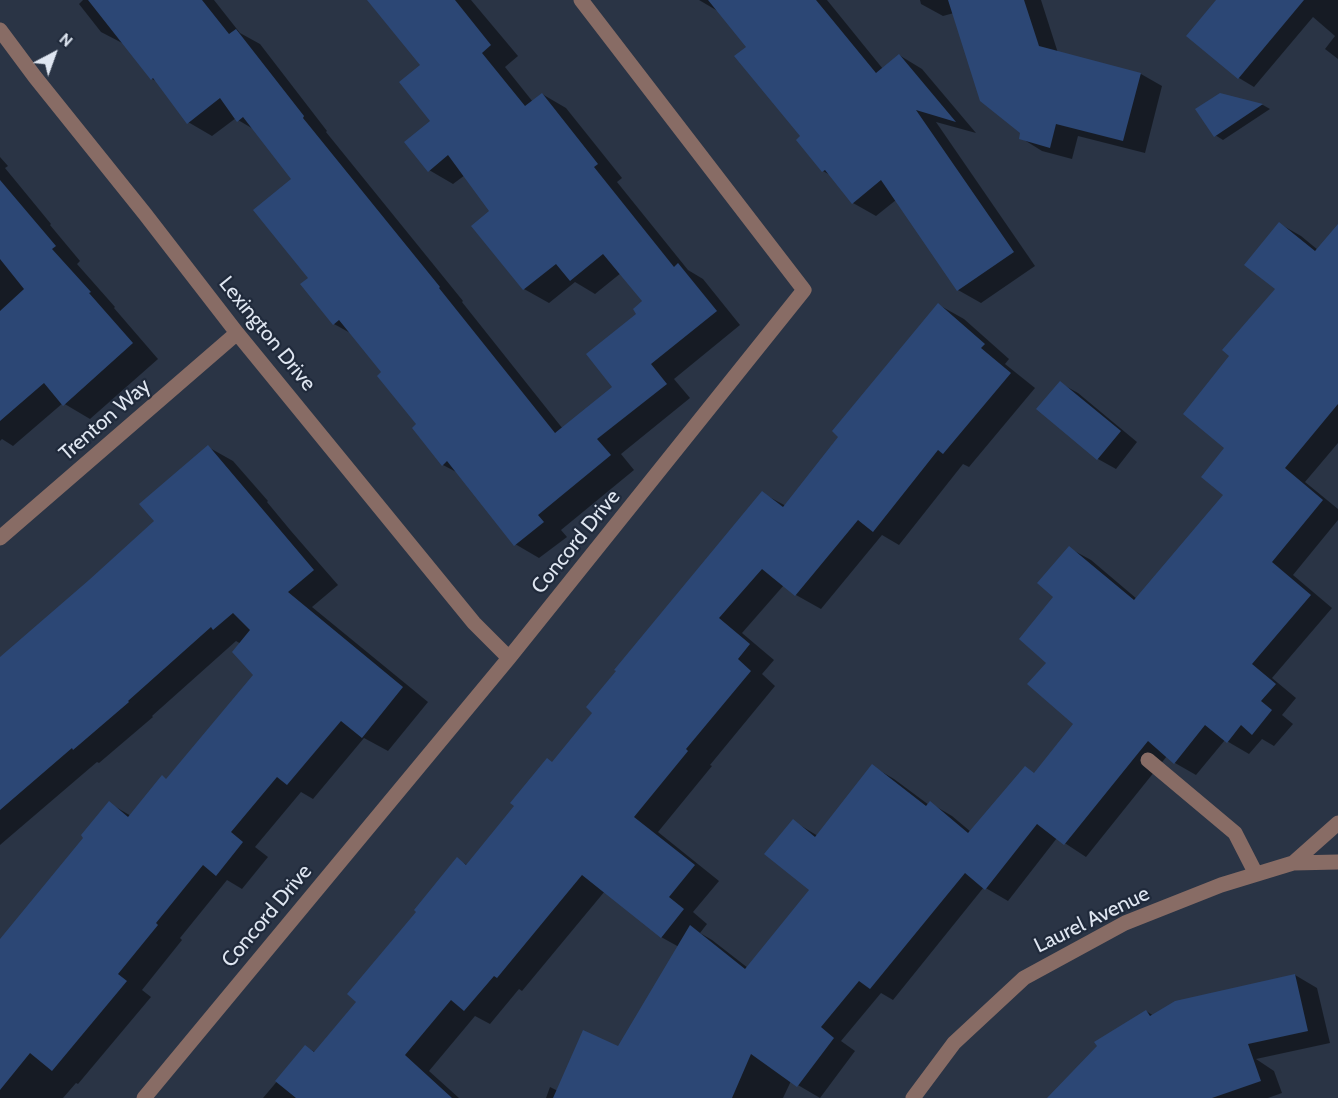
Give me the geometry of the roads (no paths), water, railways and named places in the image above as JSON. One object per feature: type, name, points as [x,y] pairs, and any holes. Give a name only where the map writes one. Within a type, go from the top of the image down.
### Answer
[{"type":"street","name":"Concord Drive","points":[[144,1098],[509,658],[804,290],[581,0]]},
{"type":"street","name":"Lexington Drive","points":[[0,30],[237,333],[474,622],[509,658]]},
{"type":"street","name":"Trenton Way","points":[[0,538],[237,333]]},
{"type":"street","points":[[1148,760],[1235,833],[1256,874]]},
{"type":"street","points":[[1293,863],[1338,823]]},
{"type":"street","name":"Laurel Avenue","points":[[913,1098],[954,1043],[1024,978],[1125,923],[1221,885],[1293,863],[1338,861]]}]
